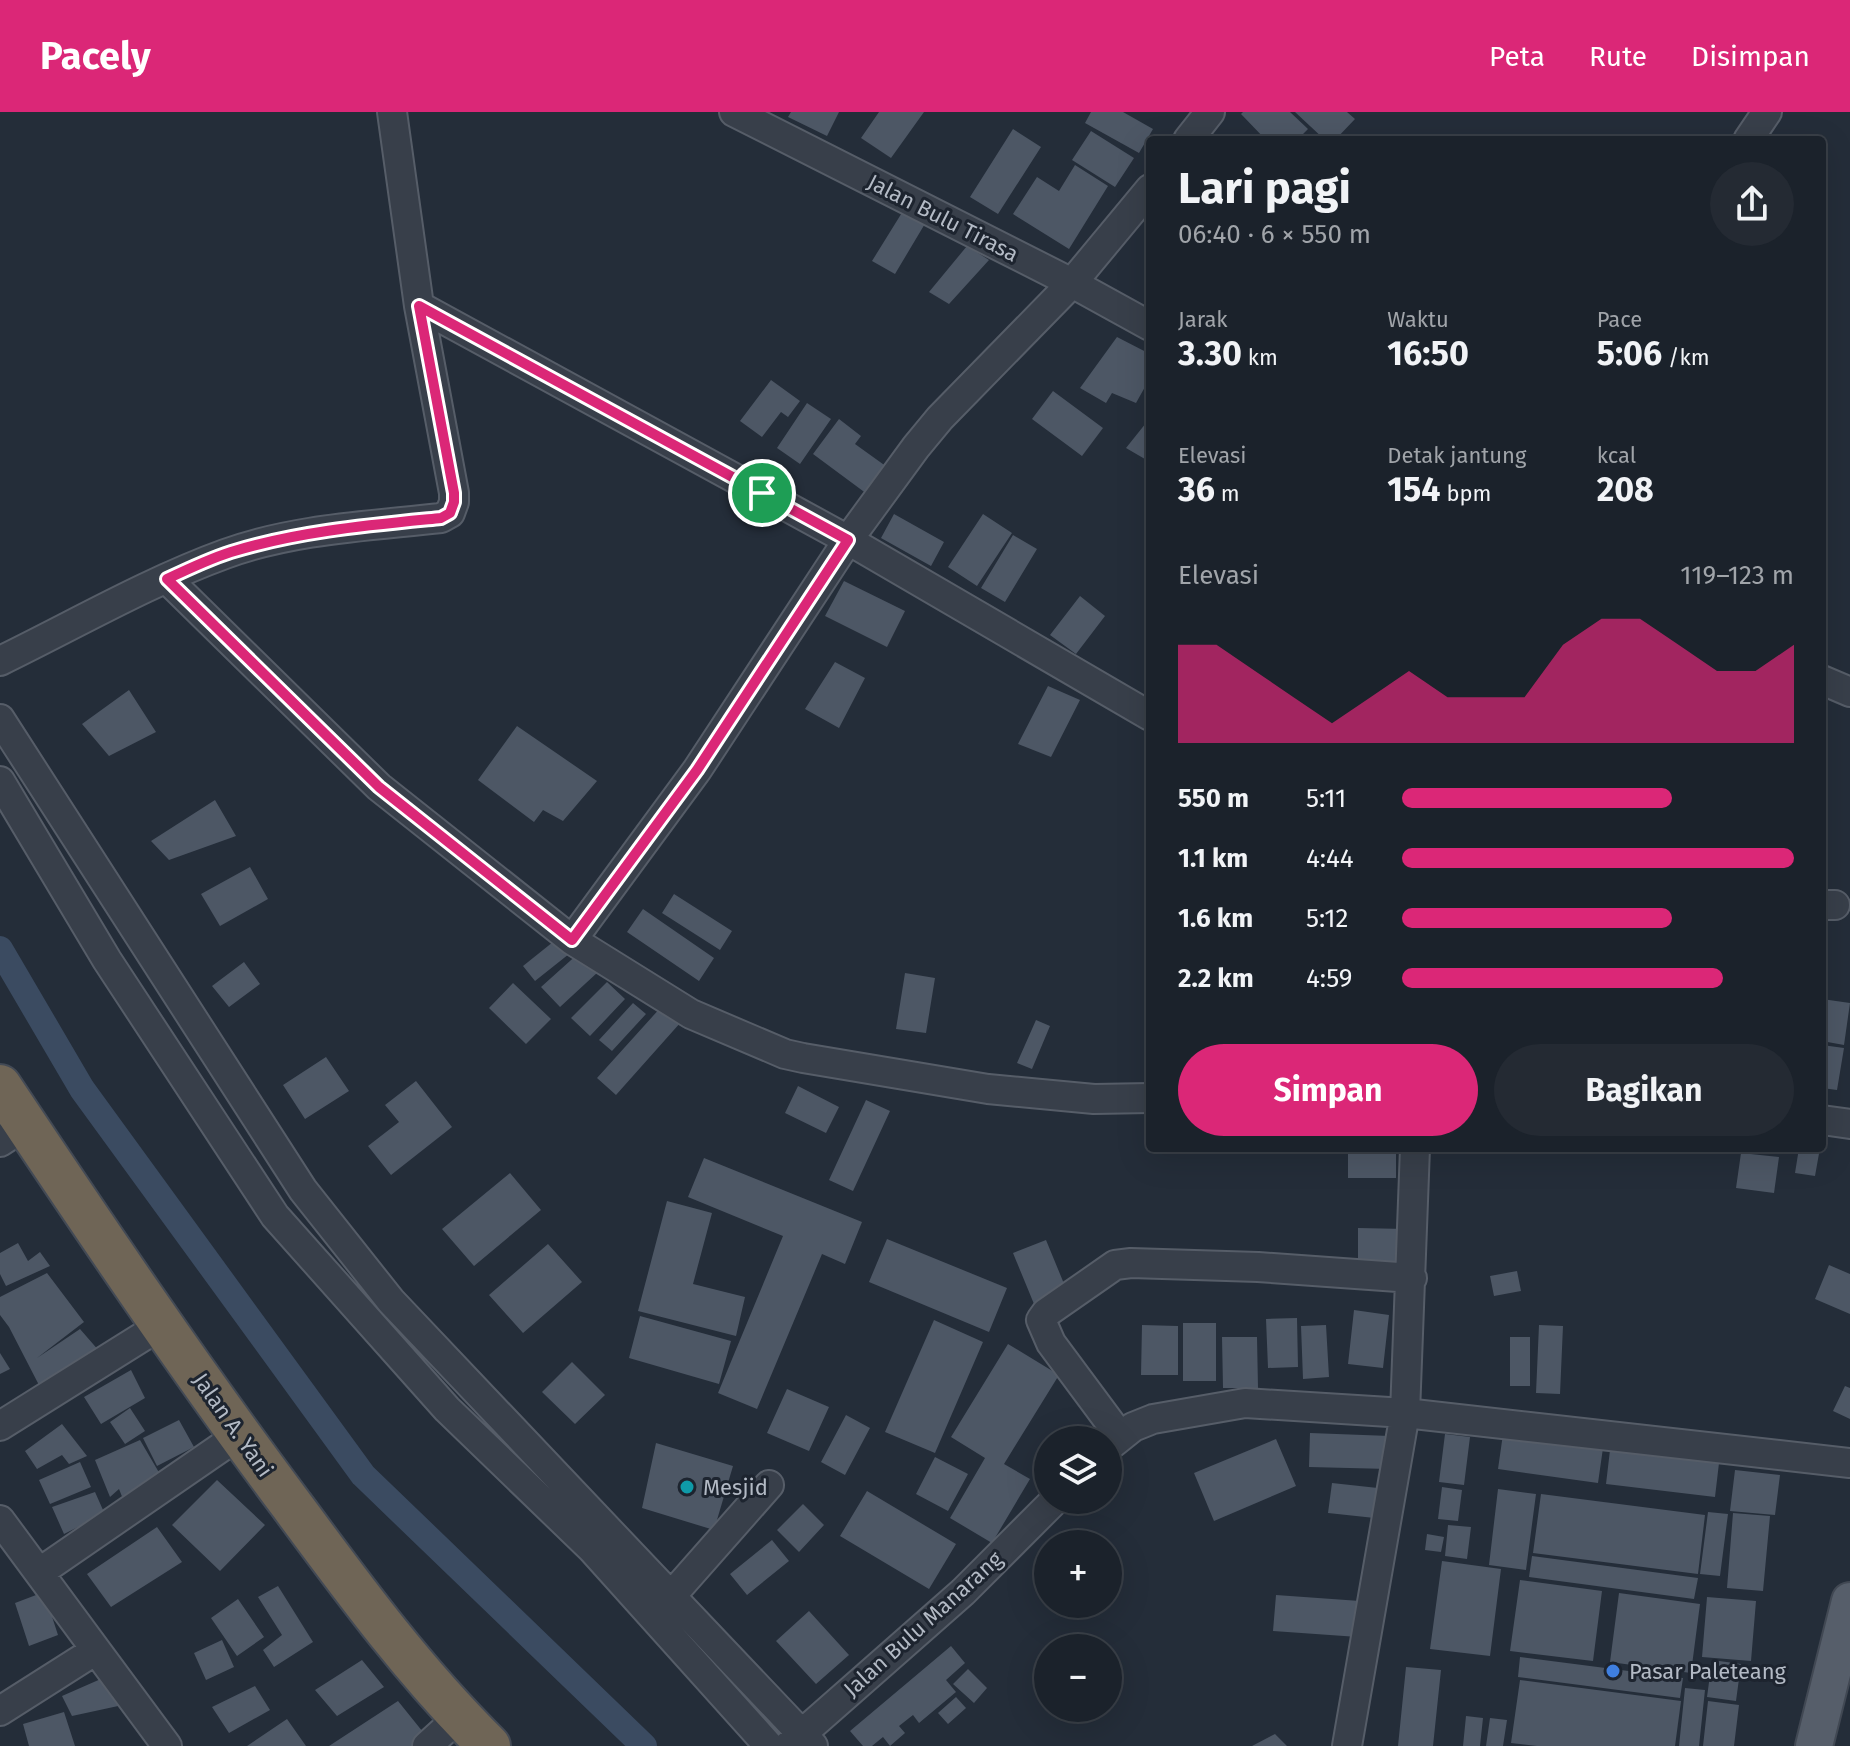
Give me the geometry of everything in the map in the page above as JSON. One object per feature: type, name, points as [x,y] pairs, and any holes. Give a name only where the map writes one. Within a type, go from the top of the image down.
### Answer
[{"type":"highway","name":"Jalan A. Yani","points":[[0,1086],[13,1134],[163,1324],[239,1435],[370,1612],[459,1717],[489,1746]]},
{"type":"main road","points":[[1814,1746],[1850,1601]]},
{"type":"street","points":[[0,661],[226,553],[281,539],[441,518],[450,513],[454,493],[419,306],[392,112]]},
{"type":"street","name":"Jalan Bulu Tirasa","points":[[734,112],[1072,283],[1146,324]]},
{"type":"street","points":[[1191,136],[1210,112]]},
{"type":"street","points":[[1751,136],[1767,112]]},
{"type":"street","points":[[572,940],[697,770],[848,540],[940,418],[1072,283],[1146,194]]},
{"type":"street","points":[[419,306],[848,540],[1146,714]]},
{"type":"street","points":[[167,579],[379,787],[572,940],[691,1014],[785,1054],[988,1089],[1094,1099],[1146,1098]]},
{"type":"street","points":[[1826,682],[1850,692]]},
{"type":"street","points":[[0,719],[303,1190],[391,1301],[676,1600],[800,1742]]},
{"type":"street","points":[[0,781],[107,960],[275,1216],[447,1409],[592,1549],[769,1746]]},
{"type":"street","points":[[1826,1121],[1850,1124]]},
{"type":"street","points":[[1347,1746],[1405,1413],[1415,1152]]},
{"type":"street","points":[[1104,1426],[1051,1343],[1041,1320],[1046,1313],[1115,1265],[1258,1267],[1412,1278]]},
{"type":"street","points":[[370,1319],[391,1301]]},
{"type":"street","points":[[0,1426],[163,1324]]},
{"type":"street","points":[[1122,1436],[1133,1427],[1153,1419],[1245,1403],[1405,1413],[1850,1463]]},
{"type":"street","points":[[40,1572],[239,1435]]},
{"type":"street","points":[[659,1624],[769,1485]]},
{"type":"street","name":"Jalan Bulu Manarang","points":[[800,1742],[963,1592],[1041,1514]]},
{"type":"street","points":[[0,1520],[167,1746]]},
{"type":"street","points":[[0,1711],[96,1650]]},
{"type":"street","points":[[427,1746],[459,1717]]},
{"type":"building","points":[[791,112],[839,112],[827,136],[788,117]]},
{"type":"building","points":[[879,112],[924,112],[891,158],[861,138]]},
{"type":"building","points":[[1091,112],[1123,112],[1153,129],[1146,136],[1139,153],[1085,123]]},
{"type":"building","points":[[1290,112],[1308,129],[1301,136],[1262,136],[1241,114]]},
{"type":"building","points":[[1295,112],[1347,112],[1355,119],[1339,136],[1321,136]]},
{"type":"building","points":[[1013,129],[1041,147],[998,214],[970,197]]},
{"type":"building","points":[[1091,131],[1134,158],[1115,187],[1072,160]]},
{"type":"building","points":[[1075,165],[1108,186],[1069,249],[1013,214],[1037,177],[1059,191]]},
{"type":"building","points":[[903,211],[926,222],[895,274],[872,261]]},
{"type":"building","points":[[967,246],[989,260],[949,304],[929,292]]},
{"type":"building","points":[[1117,337],[1146,352],[1146,385],[1136,403],[1112,393],[1106,403],[1080,388]]},
{"type":"building","points":[[771,380],[800,401],[788,417],[781,412],[762,437],[740,421]]},
{"type":"building","points":[[1053,391],[1103,428],[1082,456],[1032,419]]},
{"type":"building","points":[[807,403],[831,419],[800,464],[777,448]]},
{"type":"building","points":[[839,419],[861,436],[855,444],[887,467],[867,494],[813,454]]},
{"type":"building","points":[[1146,423],[1146,460],[1126,448]]},
{"type":"building","points":[[894,514],[944,542],[931,566],[881,538]]},
{"type":"building","points":[[983,514],[1012,533],[977,586],[948,567]]},
{"type":"building","points":[[1013,535],[1037,549],[1005,602],[981,588]]},
{"type":"building","points":[[844,581],[905,611],[887,647],[825,616]]},
{"type":"building","points":[[1080,596],[1105,616],[1076,654],[1050,635]]},
{"type":"building","points":[[835,662],[865,678],[839,728],[805,709]]},
{"type":"building","points":[[1048,686],[1080,700],[1051,757],[1018,744]]},
{"type":"building","points":[[129,690],[156,732],[109,756],[82,724]]},
{"type":"building","points":[[517,726],[597,781],[563,821],[543,810],[534,822],[478,780]]},
{"type":"building","points":[[215,800],[236,836],[169,860],[151,841]]},
{"type":"building","points":[[250,867],[268,899],[220,926],[201,894]]},
{"type":"building","points":[[674,894],[732,931],[720,950],[662,913]]},
{"type":"building","points":[[643,909],[714,958],[699,981],[627,932]]},
{"type":"building","points":[[558,938],[569,954],[535,981],[523,966]]},
{"type":"building","points":[[580,952],[598,972],[560,1007],[541,987]]},
{"type":"building","points":[[244,962],[260,984],[229,1007],[212,986]]},
{"type":"building","points":[[905,973],[935,978],[926,1033],[896,1029]]},
{"type":"building","points":[[607,982],[625,999],[590,1036],[571,1018]]},
{"type":"building","points":[[513,983],[551,1019],[526,1044],[489,1008]]},
{"type":"building","points":[[1826,1000],[1850,1003],[1844,1045],[1826,1042]]},
{"type":"building","points":[[633,1003],[646,1014],[612,1051],[599,1040]]},
{"type":"building","points":[[662,1006],[681,1022],[616,1095],[597,1078]]},
{"type":"building","points":[[1036,1020],[1050,1026],[1032,1069],[1017,1063]]},
{"type":"building","points":[[1826,1046],[1844,1048],[1837,1090],[1826,1089]]},
{"type":"building","points":[[326,1057],[349,1091],[305,1119],[283,1085]]},
{"type":"building","points":[[416,1081],[452,1127],[391,1175],[368,1146],[399,1122],[385,1105]]},
{"type":"building","points":[[798,1086],[839,1107],[826,1133],[785,1113]]},
{"type":"building","points":[[866,1100],[890,1111],[853,1191],[829,1180]]},
{"type":"building","points":[[1348,1152],[1396,1152],[1396,1178],[1348,1178]]},
{"type":"building","points":[[1798,1152],[1819,1152],[1815,1176],[1795,1173]]},
{"type":"building","points":[[1741,1153],[1779,1157],[1774,1193],[1736,1188]]},
{"type":"building","points":[[704,1158],[862,1222],[845,1264],[822,1254],[757,1409],[718,1393],[783,1236],[688,1197]]},
{"type":"building","points":[[510,1173],[541,1210],[474,1266],[442,1229]]},
{"type":"building","points":[[667,1201],[712,1213],[693,1284],[745,1297],[736,1336],[638,1311]]},
{"type":"building","points":[[1358,1228],[1406,1229],[1405,1266],[1358,1265]]},
{"type":"building","points":[[887,1239],[1007,1288],[989,1332],[869,1282]]},
{"type":"building","points":[[1046,1240],[1067,1291],[1034,1304],[1013,1253]]},
{"type":"building","points":[[18,1243],[28,1261],[40,1252],[50,1266],[6,1286],[0,1274],[0,1253]]},
{"type":"building","points":[[548,1244],[582,1282],[523,1333],[489,1295]]},
{"type":"building","points":[[1829,1265],[1850,1274],[1850,1314],[1815,1299]]},
{"type":"building","points":[[1517,1271],[1521,1291],[1494,1296],[1490,1276]]},
{"type":"building","points":[[47,1273],[84,1322],[37,1358],[80,1329],[100,1352],[41,1389],[0,1315],[0,1297]]},
{"type":"building","points":[[1354,1310],[1389,1315],[1383,1368],[1348,1364]]},
{"type":"building","points":[[640,1316],[731,1341],[719,1384],[629,1358]]},
{"type":"building","points":[[1297,1318],[1298,1367],[1268,1368],[1266,1319]]},
{"type":"building","points":[[934,1320],[983,1342],[935,1453],[885,1432]]},
{"type":"building","points":[[1183,1323],[1216,1323],[1216,1381],[1183,1381]]},
{"type":"building","points":[[1142,1325],[1178,1326],[1178,1375],[1141,1375]]},
{"type":"building","points":[[1326,1325],[1329,1377],[1303,1379],[1301,1326]]},
{"type":"building","points":[[1539,1325],[1563,1326],[1560,1394],[1536,1393]]},
{"type":"building","points":[[1222,1337],[1257,1337],[1258,1388],[1223,1388]]},
{"type":"building","points":[[1510,1337],[1530,1337],[1530,1386],[1510,1386]]},
{"type":"building","points":[[1008,1344],[1059,1375],[1004,1464],[1030,1479],[992,1543],[950,1518],[985,1458],[951,1437]]},
{"type":"building","points":[[0,1353],[10,1369],[0,1374]]},
{"type":"building","points":[[572,1362],[605,1395],[575,1424],[542,1392]]},
{"type":"building","points":[[131,1370],[145,1398],[101,1424],[84,1397]]},
{"type":"building","points":[[1845,1386],[1850,1388],[1850,1419],[1833,1411]]},
{"type":"building","points":[[787,1389],[829,1407],[809,1451],[767,1433]]},
{"type":"building","points":[[130,1408],[145,1431],[125,1444],[110,1422]]},
{"type":"building","points":[[846,1415],[870,1428],[845,1475],[821,1462]]},
{"type":"building","points":[[179,1420],[194,1447],[157,1466],[143,1438]]},
{"type":"building","points":[[62,1424],[87,1456],[69,1464],[62,1455],[37,1469],[25,1451]]},
{"type":"building","points":[[1310,1433],[1390,1436],[1389,1469],[1309,1467]]},
{"type":"building","points":[[1445,1434],[1470,1437],[1464,1485],[1439,1482]]},
{"type":"building","points":[[1503,1434],[1603,1448],[1598,1483],[1498,1469]]},
{"type":"building","points":[[1276,1439],[1296,1486],[1214,1521],[1194,1473]]},
{"type":"building","points":[[140,1440],[164,1481],[123,1499],[119,1489],[110,1497],[95,1460]]},
{"type":"building","name":"Mesjid","points":[[656,1443],[733,1466],[714,1530],[642,1508]]},
{"type":"building","points":[[1610,1450],[1719,1463],[1715,1497],[1606,1484]]},
{"type":"building","points":[[935,1457],[968,1474],[948,1511],[916,1494]]},
{"type":"building","points":[[80,1462],[91,1487],[50,1504],[39,1480]]},
{"type":"building","points":[[1735,1470],[1780,1475],[1775,1515],[1730,1511]]},
{"type":"building","points":[[217,1480],[265,1525],[220,1571],[172,1525]]},
{"type":"building","points":[[1332,1483],[1387,1489],[1384,1519],[1328,1513]]},
{"type":"building","points":[[1442,1487],[1462,1490],[1458,1521],[1438,1519]]},
{"type":"building","points":[[1498,1489],[1536,1494],[1526,1570],[1489,1565]]},
{"type":"building","points":[[867,1491],[956,1544],[929,1589],[840,1536]]},
{"type":"building","points":[[95,1492],[107,1519],[90,1521],[64,1534],[52,1507]]},
{"type":"building","points":[[1541,1494],[1705,1515],[1698,1574],[1533,1553]]},
{"type":"building","points":[[803,1504],[824,1525],[799,1552],[777,1530]]},
{"type":"building","points":[[1708,1512],[1728,1514],[1720,1576],[1700,1574]]},
{"type":"building","points":[[1733,1513],[1770,1516],[1763,1591],[1727,1588]]},
{"type":"building","points":[[1448,1525],[1471,1527],[1467,1559],[1445,1556]]},
{"type":"building","points":[[157,1527],[182,1562],[111,1607],[87,1574]]},
{"type":"building","points":[[1427,1534],[1444,1537],[1441,1552],[1425,1550]]},
{"type":"building","points":[[772,1540],[789,1561],[747,1595],[730,1574]]},
{"type":"building","points":[[1532,1556],[1698,1578],[1694,1599],[1529,1577]]},
{"type":"building","points":[[1442,1561],[1501,1569],[1490,1656],[1430,1649]]},
{"type":"building","points":[[1520,1580],[1602,1591],[1593,1661],[1510,1651]]},
{"type":"building","points":[[278,1586],[313,1642],[274,1667],[263,1650],[282,1635],[258,1597]]},
{"type":"building","points":[[44,1592],[58,1635],[29,1646],[15,1603]]},
{"type":"building","points":[[1619,1593],[1700,1604],[1691,1673],[1610,1662]]},
{"type":"building","points":[[1276,1595],[1360,1601],[1358,1637],[1273,1631]]},
{"type":"building","points":[[1707,1597],[1756,1601],[1751,1661],[1702,1657]]},
{"type":"building","points":[[238,1599],[264,1637],[237,1656],[211,1618]]},
{"type":"building","points":[[809,1611],[849,1655],[816,1684],[776,1641]]},
{"type":"building","points":[[222,1640],[234,1667],[206,1680],[194,1653]]},
{"type":"building","points":[[951,1646],[965,1663],[946,1680],[956,1692],[919,1723],[913,1715],[899,1726],[905,1733],[890,1746],[883,1737],[872,1746],[863,1746],[850,1731]]},
{"type":"building","points":[[1520,1657],[1683,1678],[1680,1698],[1518,1677]]},
{"type":"building","points":[[362,1660],[384,1687],[337,1716],[315,1690]]},
{"type":"building","points":[[1712,1660],[1741,1664],[1736,1701],[1707,1697]]},
{"type":"building","points":[[1406,1667],[1441,1670],[1433,1746],[1398,1746]]},
{"type":"building","points":[[968,1669],[987,1688],[974,1703],[953,1684]]},
{"type":"building","points":[[119,1671],[132,1703],[72,1716],[62,1696]]},
{"type":"building","points":[[1520,1680],[1681,1701],[1675,1746],[1537,1746],[1511,1743]]},
{"type":"building","points":[[255,1686],[270,1710],[229,1733],[212,1707]]},
{"type":"building","points":[[1685,1688],[1705,1690],[1699,1746],[1679,1746]]},
{"type":"building","points":[[956,1697],[966,1708],[948,1724],[938,1713]]},
{"type":"building","points":[[398,1701],[427,1737],[417,1746],[329,1746]]},
{"type":"building","points":[[1708,1701],[1739,1705],[1734,1746],[1703,1746]]},
{"type":"building","points":[[64,1712],[75,1746],[29,1746],[23,1724]]},
{"type":"building","points":[[1466,1716],[1483,1718],[1480,1746],[1463,1746]]},
{"type":"building","points":[[1490,1718],[1507,1720],[1503,1746],[1486,1746]]},
{"type":"building","points":[[287,1719],[306,1746],[247,1746]]},
{"type":"building","points":[[1275,1734],[1287,1746],[1252,1746]]},
{"type":"waterway","points":[[0,949],[82,1089],[363,1475],[644,1746]]},
{"type":"place","name":"Mesjid","points":[[687,1487]]},
{"type":"place","name":"Pasar Paleteang","points":[[1613,1671]]},
{"type":"route","points":[[419,306],[762,493],[848,540],[697,770],[572,940],[379,787],[167,579],[226,553],[281,539],[441,518],[450,513],[454,493],[419,306]]}]
